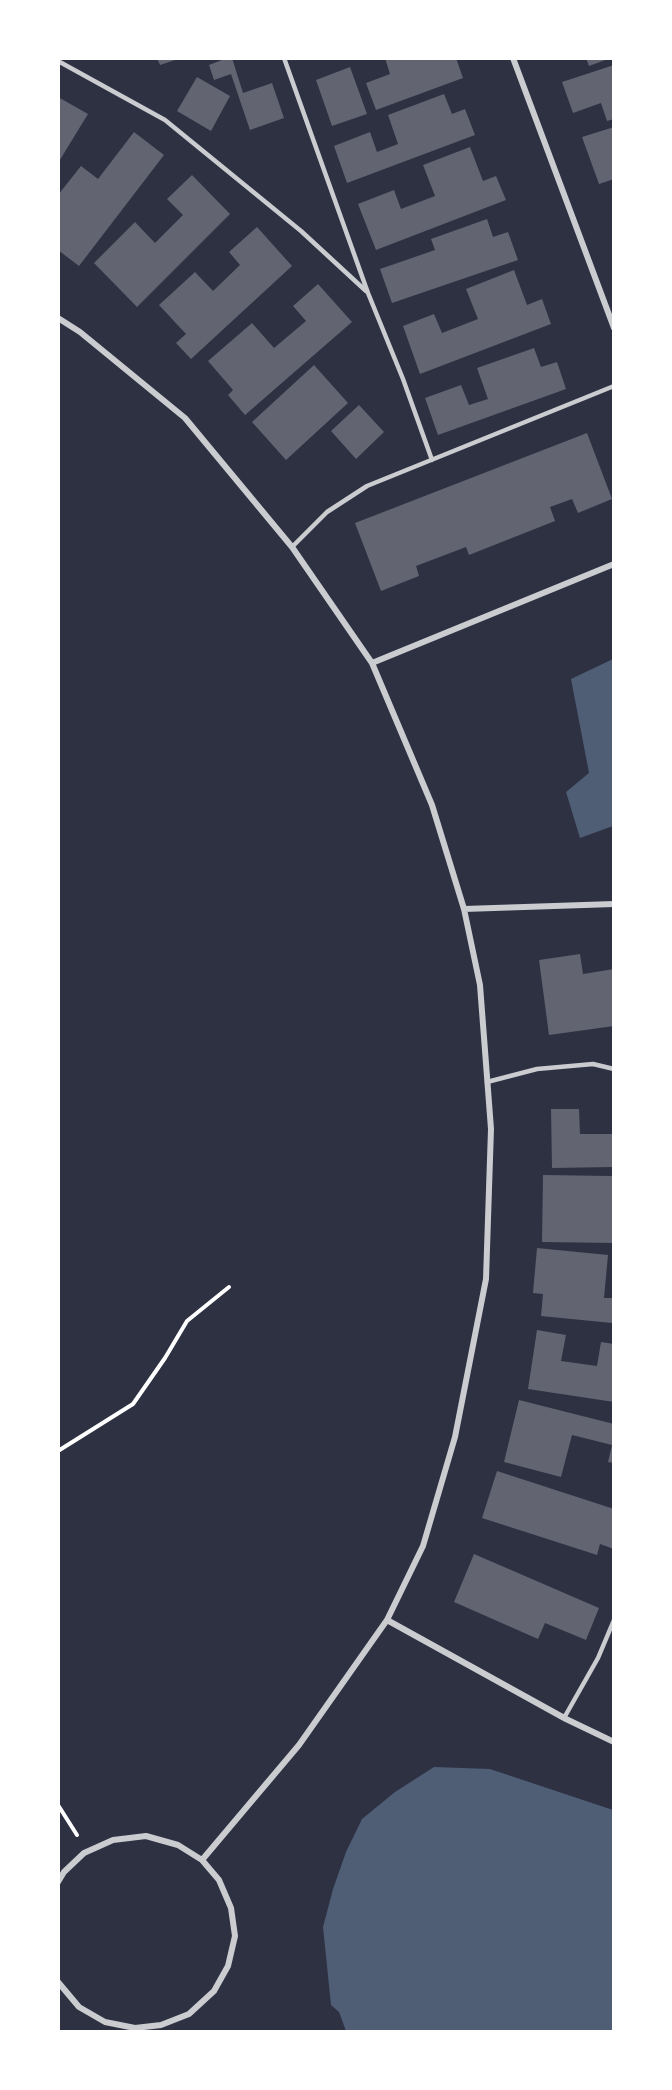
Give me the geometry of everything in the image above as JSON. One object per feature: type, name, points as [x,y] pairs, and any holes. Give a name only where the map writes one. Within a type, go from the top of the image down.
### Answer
[{"type":"street","points":[[513,58],[614,328]]},
{"type":"street","points":[[58,318],[80,332],[185,418],[292,547],[372,663],[432,805],[464,909],[480,985],[491,1129],[486,1279],[456,1437],[423,1546],[387,1620],[299,1745],[202,1860]]},
{"type":"street","points":[[372,663],[614,564]]},
{"type":"street","points":[[464,909],[614,904]]},
{"type":"street","points":[[387,1620],[564,1718],[614,1742]]},
{"type":"street","points":[[58,1882],[64,1872],[84,1853],[113,1840],[146,1836],[178,1845],[202,1860],[219,1880],[231,1908],[234,1936],[228,1966],[214,1991],[189,2014],[163,2028],[135,2028],[105,2022],[79,2007],[58,1982]]},
{"type":"lane","points":[[284,58],[368,293],[432,460]]},
{"type":"lane","points":[[58,61],[165,120],[302,231],[368,293]]},
{"type":"lane","points":[[292,547],[327,512],[367,486],[614,386]]},
{"type":"lane","points":[[488,1082],[537,1069],[592,1065],[614,1069]]},
{"type":"lane","points":[[564,1718],[598,1658],[614,1620]]},
{"type":"path","points":[[58,1451],[133,1404],[187,1322],[229,1287]]},
{"type":"path","points":[[58,1805],[66,1817]]},
{"type":"water","points":[[613,659],[613,826],[580,838],[566,792],[589,773],[571,679]]},
{"type":"water","points":[[434,1767],[490,1769],[613,1810],[613,2031],[346,2031],[339,2012],[331,2005],[323,1927],[333,1889],[346,1852],[362,1819],[395,1792]]},
{"type":"building","points":[[157,58],[178,58],[178,59],[160,65]]},
{"type":"building","points":[[232,58],[243,93],[272,83],[284,118],[250,130],[231,74],[214,80],[209,65]]},
{"type":"building","points":[[385,58],[456,58],[463,78],[376,110],[366,83],[390,74]]},
{"type":"building","points":[[586,58],[608,58],[608,59],[589,66]]},
{"type":"building","points":[[614,65],[614,119],[607,121],[601,103],[573,113],[562,82]]},
{"type":"building","points":[[350,67],[367,114],[332,126],[316,80]]},
{"type":"building","points":[[197,77],[230,96],[211,131],[177,111]]},
{"type":"building","points":[[444,94],[452,114],[465,109],[475,135],[347,183],[334,146],[370,132],[377,152],[398,144],[388,115]]},
{"type":"building","points":[[58,97],[88,114],[58,163]]},
{"type":"building","points":[[614,127],[614,179],[599,184],[582,137]]},
{"type":"building","points":[[134,132],[164,155],[79,266],[58,250],[58,195],[81,166],[98,179]]},
{"type":"building","points":[[470,147],[483,181],[496,176],[506,200],[376,250],[358,204],[394,190],[401,209],[435,196],[423,165]]},
{"type":"building","points":[[192,175],[230,214],[137,307],[94,263],[135,222],[155,243],[183,215],[167,199]]},
{"type":"building","points":[[487,219],[493,237],[508,232],[518,260],[392,303],[380,269],[435,250],[431,239]]},
{"type":"building","points":[[257,227],[292,266],[191,359],[176,343],[186,334],[159,305],[195,272],[213,291],[240,265],[229,252]]},
{"type":"building","points":[[514,270],[527,305],[542,299],[551,324],[420,374],[403,326],[434,314],[442,333],[478,319],[466,289]]},
{"type":"building","points":[[318,284],[352,322],[245,415],[228,395],[233,390],[208,361],[252,323],[274,348],[306,321],[293,306]]},
{"type":"building","points":[[534,348],[541,367],[557,362],[566,389],[438,435],[425,398],[461,385],[469,405],[488,399],[477,368]]},
{"type":"building","points":[[314,365],[348,403],[286,460],[252,422]]},
{"type":"building","points":[[359,405],[384,432],[356,459],[331,431]]},
{"type":"building","points":[[587,433],[612,499],[578,513],[572,499],[550,507],[555,521],[469,555],[466,547],[416,566],[419,576],[381,591],[355,523]]},
{"type":"building","points":[[580,954],[583,974],[614,969],[614,1026],[549,1035],[539,960]]},
{"type":"building","points":[[551,1109],[579,1109],[580,1134],[614,1134],[614,1167],[552,1168]]},
{"type":"building","points":[[543,1175],[612,1176],[614,1243],[542,1242]]},
{"type":"building","points":[[537,1248],[608,1255],[604,1298],[614,1298],[612,1323],[541,1316],[543,1294],[533,1293]]},
{"type":"building","points":[[537,1330],[566,1335],[561,1361],[597,1366],[601,1342],[614,1344],[614,1402],[528,1389]]},
{"type":"building","points":[[519,1400],[614,1424],[614,1463],[608,1462],[612,1445],[572,1435],[561,1477],[504,1462]]},
{"type":"building","points":[[497,1471],[614,1509],[614,1549],[600,1544],[597,1555],[482,1518]]},
{"type":"building","points":[[474,1554],[599,1608],[586,1640],[545,1623],[538,1639],[454,1602]]}]
